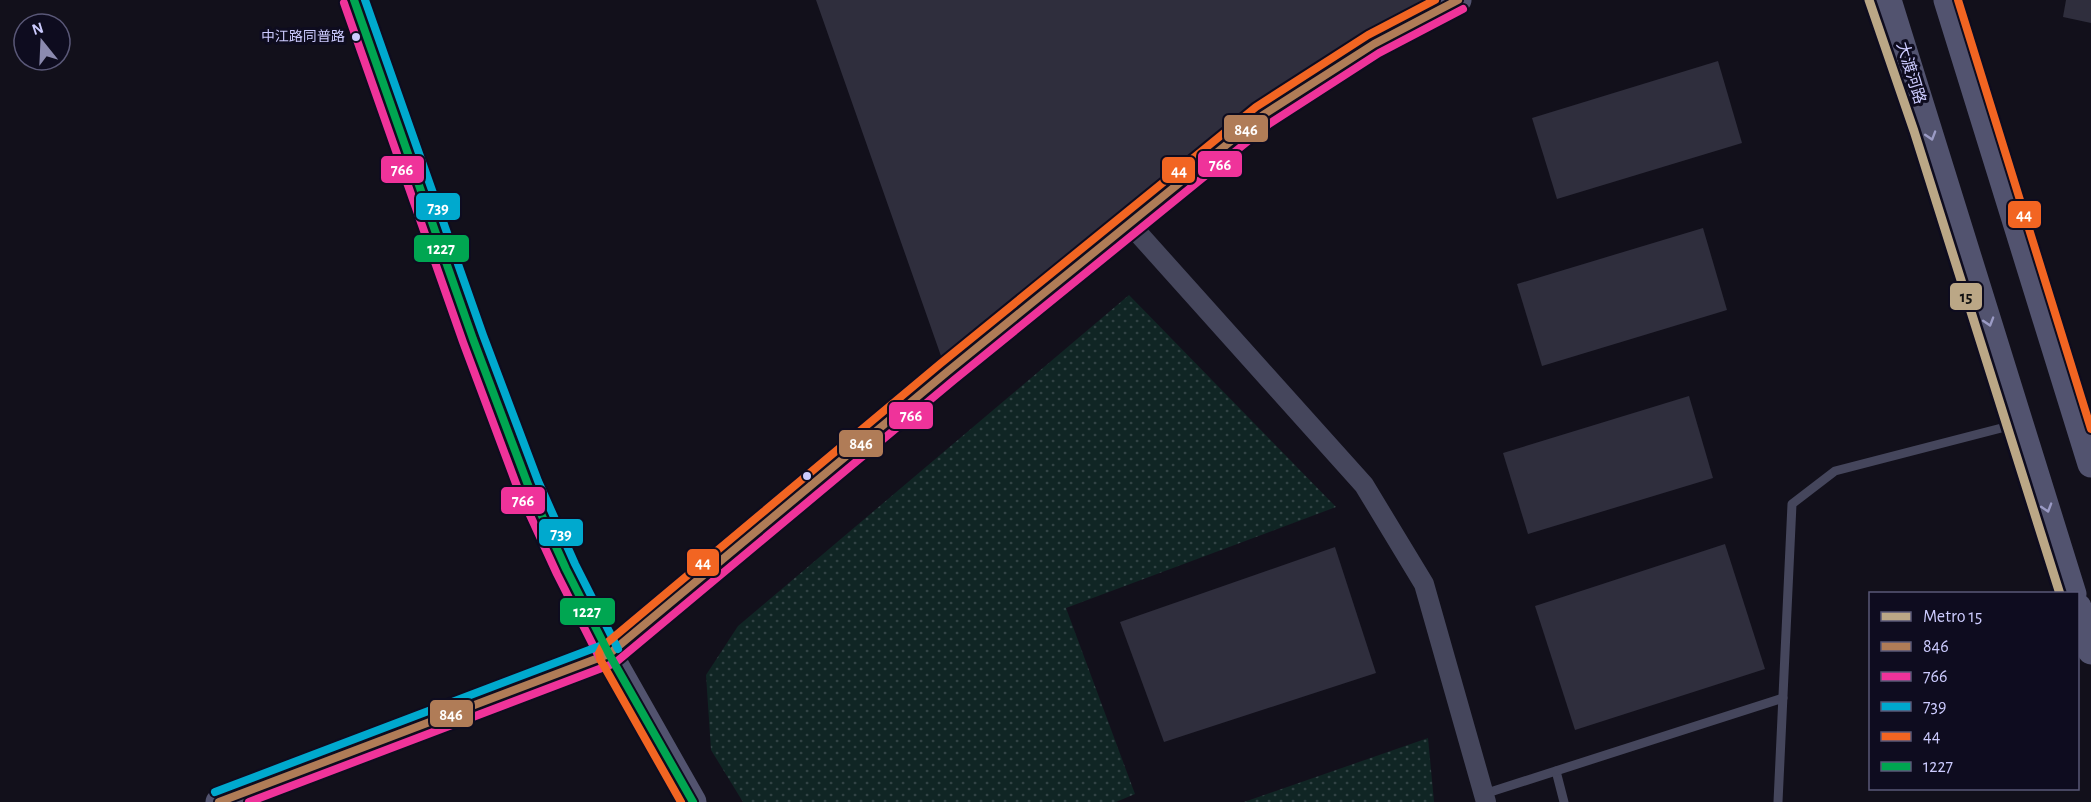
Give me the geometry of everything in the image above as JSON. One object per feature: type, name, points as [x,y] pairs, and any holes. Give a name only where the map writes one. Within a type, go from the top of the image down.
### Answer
[{"type":"street","points":[[354,0],[470,330],[528,485],[566,569],[609,654],[693,802]]},
{"type":"street","points":[[219,802],[609,654],[946,372],[1263,115],[1374,44],[1458,0]]},
{"type":"street","name":"大渡河路","points":[[1888,0],[2072,592]]},
{"type":"street","points":[[1947,0],[2091,464]]},
{"type":"street","points":[[1129,224],[1364,485],[1424,584],[1485,798]]},
{"type":"street","points":[[2079,611],[2091,651]]},
{"type":"lane","points":[[1778,802],[1792,504],[1835,471],[2020,423]]},
{"type":"lane","points":[[1485,798],[1556,771],[1783,698]]},
{"type":"lane","points":[[1556,771],[1564,802]]},
{"type":"green space","points":[[1129,295],[1336,507],[1066,608],[1135,794],[1116,802],[743,802],[711,750],[706,675],[738,626]]},
{"type":"green space","points":[[1428,738],[1434,802],[1244,802]]},
{"type":"building","points":[[816,0],[1424,0],[1366,31],[1253,103],[941,356]]},
{"type":"building","points":[[2066,0],[2091,0],[2091,23],[2063,17]]},
{"type":"building","points":[[1718,61],[1742,143],[1557,199],[1532,118]]},
{"type":"building","points":[[1703,228],[1727,310],[1542,366],[1517,284]]},
{"type":"building","points":[[1689,396],[1713,478],[1528,534],[1503,453]]},
{"type":"building","points":[[1725,544],[1765,669],[1575,730],[1535,606]]},
{"type":"building","points":[[1335,547],[1376,673],[1164,742],[1120,622]]},
{"type":"metro line","name":"15","points":[[1869,0],[1914,131],[2059,592]]},
{"type":"transit line","name":"1227","points":[[354,0],[473,339],[528,485],[566,569],[609,654],[693,802]]},
{"type":"transit line","name":"739","points":[[365,0],[483,335],[538,481],[575,564],[618,649]]},
{"type":"transit line","name":"44","points":[[681,802],[600,659],[599,653],[602,647],[940,364],[1256,107],[1368,35],[1435,0]]},
{"type":"transit line","name":"846","points":[[219,802],[609,654],[947,372],[1263,115],[1374,44],[1458,0]]},
{"type":"transit line","name":"44","points":[[1958,0],[2091,429]]},
{"type":"transit line","name":"766","points":[[344,3],[463,342],[518,489],[557,574],[600,659]]},
{"type":"transit line","name":"766","points":[[249,802],[615,663],[954,380],[1269,124],[1379,53],[1463,9]]},
{"type":"transit line","name":"739","points":[[215,792],[605,644]]},
{"type":"place","name":"中江路同普路","points":[[356,37]]}]
